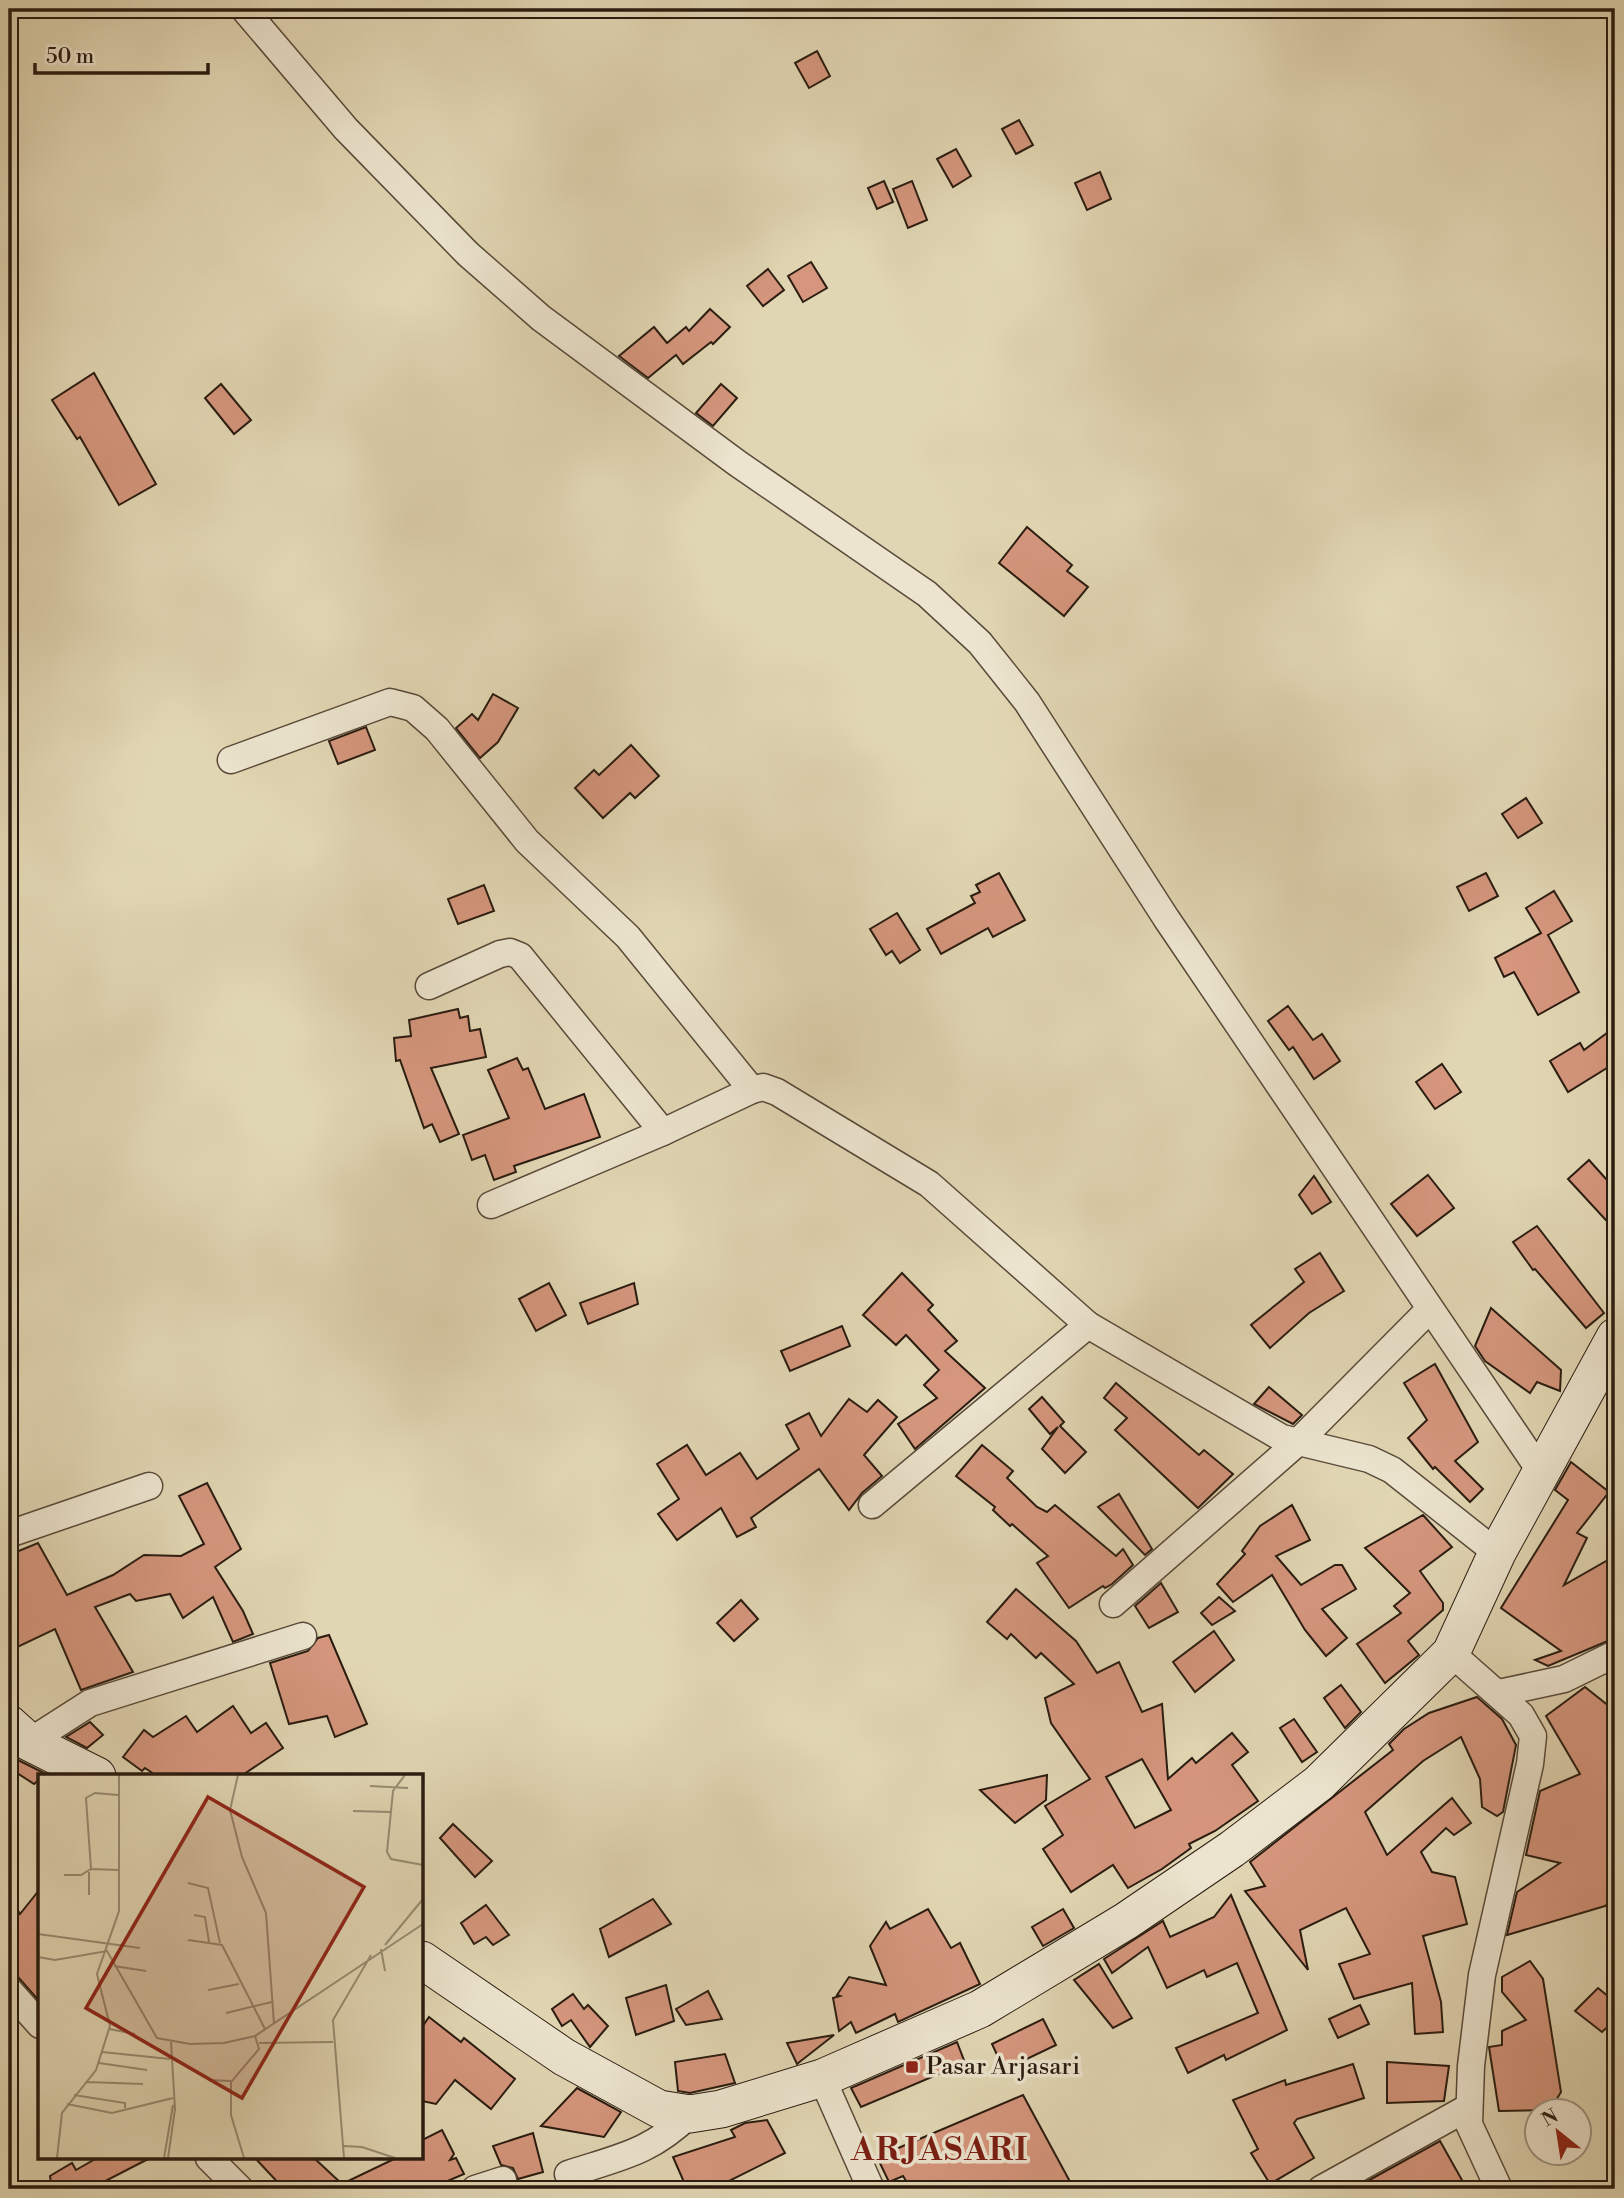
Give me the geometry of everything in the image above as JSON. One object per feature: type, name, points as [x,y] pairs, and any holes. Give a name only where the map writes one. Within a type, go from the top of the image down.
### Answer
[{"type":"street","points":[[244,9],[346,129],[468,254],[530,309],[737,463],[927,594],[980,643],[1027,702],[1166,918],[1541,1472]]},
{"type":"street","points":[[231,760],[390,702],[413,708],[437,729],[527,841],[628,937],[752,1090]]},
{"type":"street","points":[[429,986],[500,954],[520,956],[663,1132]]},
{"type":"street","points":[[491,1205],[763,1087],[793,1100],[929,1184],[1088,1325],[1282,1437],[1370,1460],[1392,1470],[1497,1553]]},
{"type":"street","points":[[1113,1604],[1297,1443],[1429,1310]]},
{"type":"street","points":[[872,1505],[1088,1325]]},
{"type":"street","points":[[424,1962],[564,2057],[659,2109],[690,2114],[721,2109],[822,2078],[980,2009],[1126,1921],[1200,1871],[1319,1783],[1451,1653],[1497,1553],[1615,1337]]},
{"type":"street","points":[[9,1534],[149,1486]]},
{"type":"street","points":[[19,1733],[90,1703],[303,1636]]},
{"type":"street","points":[[1451,1653],[1521,1715],[1532,1737],[1530,1764],[1482,1975],[1469,2107],[1469,2124],[1499,2189]]},
{"type":"street","points":[[1499,1693],[1564,1679],[1615,1654]]},
{"type":"street","points":[[19,1733],[93,1774]]},
{"type":"street","points":[[9,1990],[38,2023]]},
{"type":"street","points":[[822,2078],[871,2189]]},
{"type":"street","points":[[1321,2189],[1469,2107]]},
{"type":"street","points":[[568,2174],[647,2148],[667,2136],[690,2114]]},
{"type":"street","points":[[211,2160],[240,2189]]},
{"type":"street","points":[[475,2189],[503,2180]]},
{"type":"building","points":[[817,51],[830,76],[809,88],[795,63]]},
{"type":"building","points":[[1019,120],[1033,145],[1016,154],[1002,129]]},
{"type":"building","points":[[956,149],[971,176],[953,187],[937,159]]},
{"type":"building","points":[[1100,172],[1111,199],[1087,210],[1075,183]]},
{"type":"building","points":[[884,181],[893,202],[877,209],[868,188]]},
{"type":"building","points":[[912,181],[927,220],[908,228],[893,189]]},
{"type":"building","points":[[811,262],[827,288],[803,302],[788,276]]},
{"type":"building","points":[[768,269],[784,290],[763,306],[747,286]]},
{"type":"building","points":[[710,309],[730,327],[713,344],[711,342],[683,364],[676,355],[648,378],[619,356],[654,327],[667,343],[686,327],[689,331]]},
{"type":"building","points":[[94,373],[156,484],[119,505],[80,437],[77,439],[52,400]]},
{"type":"building","points":[[221,384],[251,420],[234,434],[205,398]]},
{"type":"building","points":[[721,384],[737,398],[713,426],[696,413]]},
{"type":"building","points":[[1027,527],[1072,565],[1067,571],[1088,587],[1064,616],[999,563]]},
{"type":"building","points":[[493,694],[518,708],[498,742],[480,758],[456,728],[472,714],[478,720]]},
{"type":"building","points":[[366,727],[375,750],[338,764],[329,741]]},
{"type":"building","points":[[631,745],[659,776],[635,798],[630,793],[603,818],[575,788],[594,770],[599,775]]},
{"type":"building","points":[[1526,798],[1542,823],[1518,838],[1502,814]]},
{"type":"building","points":[[999,873],[1025,920],[993,937],[988,928],[941,954],[927,929],[975,903],[971,896],[980,892],[976,885]]},
{"type":"building","points":[[1486,873],[1498,896],[1469,911],[1457,887]]},
{"type":"building","points":[[484,885],[494,911],[458,924],[448,899]]},
{"type":"building","points":[[1554,891],[1572,921],[1548,935],[1579,992],[1538,1015],[1514,972],[1504,977],[1495,958],[1541,933],[1526,908]]},
{"type":"building","points":[[897,913],[920,950],[900,963],[892,951],[886,955],[870,929]]},
{"type":"building","points":[[1288,1006],[1313,1040],[1322,1034],[1340,1061],[1314,1079],[1293,1047],[1289,1050],[1268,1021]]},
{"type":"building","points":[[458,1009],[460,1018],[468,1016],[470,1031],[480,1029],[486,1057],[431,1068],[459,1134],[440,1142],[432,1124],[424,1128],[400,1060],[396,1061],[394,1038],[411,1036],[409,1020]]},
{"type":"building","points":[[1615,1027],[1615,1063],[1568,1092],[1550,1061],[1580,1043],[1584,1050]]},
{"type":"building","points":[[517,1058],[523,1070],[528,1068],[545,1109],[584,1094],[600,1137],[514,1166],[516,1172],[494,1180],[485,1155],[472,1160],[463,1135],[509,1118],[488,1070]]},
{"type":"building","points":[[1442,1064],[1461,1092],[1435,1109],[1416,1082]]},
{"type":"building","points":[[1589,1160],[1615,1189],[1615,1230],[1568,1179]]},
{"type":"building","points":[[1428,1175],[1454,1208],[1417,1236],[1391,1204]]},
{"type":"building","points":[[1314,1176],[1331,1202],[1312,1214],[1299,1195]]},
{"type":"building","points":[[1537,1226],[1604,1313],[1586,1328],[1535,1269],[1533,1270],[1513,1242]]},
{"type":"building","points":[[1320,1253],[1344,1291],[1309,1313],[1270,1348],[1251,1325],[1304,1282],[1295,1269]]},
{"type":"building","points":[[902,1273],[933,1305],[928,1310],[957,1341],[945,1351],[985,1388],[915,1449],[898,1424],[937,1398],[924,1385],[939,1370],[906,1335],[896,1345],[863,1315]]},
{"type":"building","points":[[549,1283],[566,1315],[536,1331],[519,1299]]},
{"type":"building","points":[[634,1283],[638,1304],[588,1324],[580,1303]]},
{"type":"building","points":[[1491,1308],[1561,1370],[1560,1391],[1537,1382],[1530,1393],[1485,1361],[1475,1346]]},
{"type":"building","points":[[842,1326],[850,1346],[790,1371],[781,1351]]},
{"type":"building","points":[[1435,1364],[1478,1442],[1455,1461],[1483,1489],[1470,1502],[1435,1467],[1433,1469],[1408,1438],[1427,1420],[1404,1383]]},
{"type":"building","points":[[1116,1383],[1199,1455],[1204,1450],[1233,1474],[1198,1508],[1115,1430],[1127,1418],[1104,1398]]},
{"type":"building","points":[[1269,1387],[1302,1415],[1293,1424],[1254,1404]]},
{"type":"building","points":[[1042,1397],[1064,1422],[1060,1426],[1086,1452],[1065,1473],[1042,1449],[1058,1427],[1050,1434],[1029,1409]]},
{"type":"building","points":[[849,1399],[867,1412],[878,1400],[897,1417],[864,1455],[882,1476],[862,1493],[849,1510],[819,1469],[751,1518],[756,1527],[737,1537],[721,1508],[677,1540],[658,1514],[679,1499],[657,1464],[687,1445],[706,1475],[740,1453],[757,1479],[799,1449],[786,1425],[809,1413],[821,1436]]},
{"type":"building","points":[[982,1445],[1013,1471],[1007,1478],[1037,1507],[1047,1512],[1055,1505],[1116,1556],[1123,1549],[1133,1565],[1112,1584],[1105,1588],[1103,1586],[1069,1608],[1037,1563],[1048,1556],[1012,1524],[1010,1526],[993,1510],[995,1507],[956,1476]]},
{"type":"building","points":[[1571,1462],[1609,1492],[1577,1533],[1587,1538],[1564,1585],[1615,1556],[1615,1638],[1548,1666],[1535,1660],[1561,1651],[1501,1608],[1568,1500],[1555,1490]]},
{"type":"building","points":[[207,1483],[241,1549],[215,1567],[243,1611],[253,1634],[233,1642],[213,1597],[183,1618],[170,1594],[136,1601],[130,1594],[95,1607],[133,1672],[81,1690],[55,1629],[9,1651],[9,1555],[38,1543],[67,1595],[113,1575],[144,1555],[181,1556],[204,1544],[179,1496]]},
{"type":"building","points":[[1119,1494],[1152,1549],[1145,1555],[1098,1507]]},
{"type":"building","points":[[1292,1505],[1310,1540],[1276,1556],[1301,1585],[1335,1565],[1342,1565],[1356,1589],[1322,1609],[1347,1638],[1326,1656],[1305,1630],[1272,1575],[1233,1602],[1217,1584],[1245,1554],[1242,1551],[1260,1526]]},
{"type":"building","points":[[1423,1515],[1452,1547],[1420,1571],[1443,1603],[1443,1610],[1408,1641],[1419,1655],[1385,1683],[1357,1644],[1401,1613],[1394,1606],[1410,1593],[1365,1548]]},
{"type":"building","points":[[1161,1583],[1178,1612],[1149,1628],[1135,1606]]},
{"type":"building","points":[[1016,1589],[1076,1641],[1097,1673],[1119,1662],[1142,1712],[1162,1704],[1168,1779],[1192,1758],[1196,1763],[1232,1733],[1248,1752],[1232,1765],[1258,1801],[1215,1831],[1189,1844],[1191,1848],[1162,1869],[1128,1888],[1113,1865],[1071,1892],[1043,1849],[1063,1835],[1045,1806],[1090,1779],[1051,1723],[1045,1698],[1074,1684],[1041,1653],[1036,1658],[1011,1634],[1007,1639],[987,1622]],"holes":[[[1142,1759],[1171,1810],[1135,1828],[1106,1777]]]},
{"type":"building","points":[[1219,1597],[1235,1611],[1212,1625],[1201,1613]]},
{"type":"building","points":[[741,1600],[758,1619],[734,1641],[717,1623]]},
{"type":"building","points":[[1214,1631],[1234,1660],[1195,1692],[1173,1662]]},
{"type":"building","points":[[329,1635],[367,1724],[335,1737],[327,1716],[289,1724],[270,1663],[308,1651],[318,1638]]},
{"type":"building","points":[[1341,1685],[1361,1712],[1345,1728],[1324,1698]]},
{"type":"building","points":[[1585,1687],[1610,1707],[1615,1717],[1615,1761],[1607,1767],[1615,1781],[1615,1898],[1605,1906],[1507,1935],[1517,1892],[1560,1863],[1526,1855],[1540,1791],[1580,1774],[1546,1716]]},
{"type":"building","points":[[1477,1697],[1502,1719],[1516,1745],[1503,1812],[1497,1816],[1482,1807],[1480,1779],[1461,1737],[1423,1761],[1365,1812],[1387,1855],[1452,1798],[1471,1823],[1454,1835],[1446,1828],[1421,1852],[1432,1872],[1455,1877],[1467,1924],[1423,1936],[1441,2002],[1443,2032],[1415,2034],[1412,1983],[1354,1999],[1339,1964],[1370,1954],[1346,1908],[1300,1930],[1308,1970],[1245,1891],[1265,1886],[1250,1862],[1393,1750],[1389,1744],[1404,1729],[1429,1713]]},
{"type":"building","points":[[233,1706],[251,1733],[266,1723],[283,1748],[244,1774],[154,1774],[145,1768],[142,1771],[123,1757],[144,1730],[153,1737],[186,1716],[197,1732]]},
{"type":"building","points":[[1294,1719],[1317,1752],[1302,1762],[1280,1728]]},
{"type":"building","points":[[90,1722],[103,1735],[87,1748],[66,1737]]},
{"type":"building","points":[[18,1760],[46,1774],[38,1774],[38,1781],[34,1784],[14,1771]]},
{"type":"building","points":[[1047,1775],[1046,1800],[1015,1823],[980,1790]]},
{"type":"building","points":[[453,1824],[492,1861],[475,1877],[440,1838]]},
{"type":"building","points":[[38,1892],[38,2000],[9,1962],[9,1895],[20,1914]]},
{"type":"building","points":[[1231,1895],[1287,2030],[1226,2060],[1224,2055],[1188,2073],[1176,2048],[1258,2013],[1237,1963],[1207,1977],[1204,1970],[1167,1988],[1148,1947],[1112,1973],[1104,1959],[1163,1921],[1170,1937],[1214,1917]]},
{"type":"building","points":[[653,1899],[671,1924],[609,1957],[600,1929]]},
{"type":"building","points":[[486,1905],[509,1935],[493,1945],[486,1937],[474,1944],[461,1923]]},
{"type":"building","points":[[928,1909],[951,1948],[960,1943],[980,1984],[898,2022],[895,2014],[856,2033],[851,2022],[839,2031],[833,1998],[840,1996],[837,1995],[849,1977],[886,1985],[870,1946],[886,1922],[890,1929]]},
{"type":"building","points":[[1063,1909],[1074,1928],[1043,1946],[1032,1927]]},
{"type":"building","points":[[1530,1961],[1543,1979],[1561,2092],[1559,2096],[1522,2096],[1522,2111],[1499,2111],[1489,2047],[1502,2045],[1502,2031],[1526,2020],[1502,1992],[1502,1977]]},
{"type":"building","points":[[1099,1964],[1132,2018],[1113,2028],[1074,1980]]},
{"type":"building","points":[[666,1985],[674,2021],[636,2035],[626,1998]]},
{"type":"building","points":[[1598,1988],[1615,2002],[1615,2020],[1602,2032],[1575,2011]]},
{"type":"building","points":[[708,1991],[722,2019],[686,2025],[676,2009]]},
{"type":"building","points":[[573,1994],[584,2009],[588,2005],[608,2026],[590,2047],[571,2020],[562,2026],[552,2009]]},
{"type":"building","points":[[1360,2005],[1369,2024],[1338,2038],[1329,2019]]},
{"type":"building","points":[[429,2017],[461,2042],[464,2038],[515,2079],[491,2109],[455,2080],[436,2104],[424,2101],[424,2024]]},
{"type":"building","points":[[1043,2019],[1056,2045],[1004,2070],[992,2044]]},
{"type":"building","points":[[834,2035],[797,2064],[787,2043]]},
{"type":"building","points":[[957,2042],[965,2063],[861,2107],[851,2088]]},
{"type":"building","points":[[725,2054],[735,2083],[690,2093],[678,2091],[675,2062]]},
{"type":"building","points":[[1387,2062],[1449,2066],[1444,2101],[1387,2103]]},
{"type":"building","points":[[1353,2064],[1364,2098],[1297,2119],[1294,2123],[1314,2158],[1270,2184],[1251,2153],[1258,2149],[1233,2100],[1285,2080],[1286,2085]]},
{"type":"building","points":[[577,2088],[621,2112],[604,2137],[541,2126]]},
{"type":"building","points":[[1023,2095],[1074,2189],[911,2189],[903,2176],[889,2182],[877,2157]]},
{"type":"building","points":[[767,2120],[785,2153],[713,2189],[687,2189],[673,2157],[735,2137],[731,2130],[745,2123]]},
{"type":"building","points":[[442,2130],[454,2154],[450,2160],[456,2158],[464,2174],[429,2189],[284,2189],[257,2160],[316,2160],[342,2184],[392,2160],[424,2160],[424,2139]]},
{"type":"building","points":[[533,2133],[543,2172],[518,2179],[513,2168],[501,2165],[493,2146]]},
{"type":"building","points":[[1440,2141],[1467,2189],[1353,2189]]},
{"type":"building","points":[[94,2160],[146,2160],[90,2189],[41,2189],[51,2183],[50,2176],[72,2163],[76,2170]]},
{"type":"place","name":"Pasar Arjasari","points":[[912,2067]]},
{"type":"district","name":"ARJASARI","points":[[940,2150]]}]
